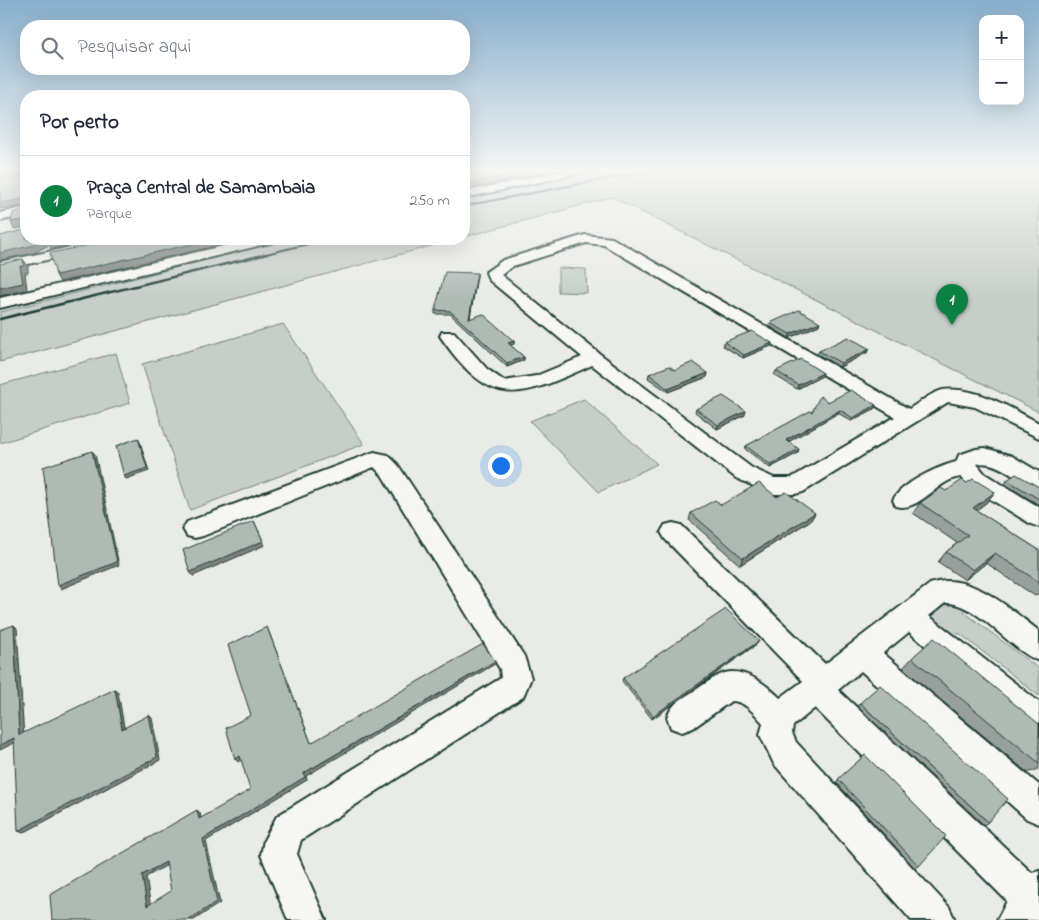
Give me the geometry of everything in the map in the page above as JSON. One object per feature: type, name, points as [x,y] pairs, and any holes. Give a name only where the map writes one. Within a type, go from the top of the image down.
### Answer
[{"type":"street","points":[[0,217],[18,213]]},
{"type":"street","points":[[909,416],[607,241],[585,239],[508,262],[493,272],[494,277],[594,358],[744,473],[771,486],[795,486],[944,396],[961,396],[982,401],[1039,431]]},
{"type":"street","points":[[0,266],[38,253],[88,245]]},
{"type":"street","points":[[0,303],[234,245]]},
{"type":"street","points":[[448,336],[494,384],[506,388],[522,387],[594,358]]},
{"type":"street","points":[[1039,482],[1003,461],[986,456],[978,456],[968,460],[967,469],[977,480],[1039,518]]},
{"type":"street","points":[[195,529],[374,459],[380,460],[390,470],[422,524],[456,571],[514,666],[516,678],[513,687],[289,828],[282,840],[279,855],[307,920]]},
{"type":"street","points":[[904,500],[946,472],[967,469]]},
{"type":"street","points":[[673,532],[1029,903]]},
{"type":"street","points":[[936,920],[785,753],[776,735],[776,726],[779,718],[939,592],[953,590],[969,597],[1039,648]]},
{"type":"street","points":[[909,616],[1039,720]]},
{"type":"street","points":[[862,653],[1039,807]]},
{"type":"street","points":[[682,717],[726,687],[734,686],[751,691],[779,718]]},
{"type":"shaded area","points":[[470,213],[553,213],[470,235]]},
{"type":"shaded area","points":[[644,213],[1039,213],[1039,412]]},
{"type":"shaded area","points":[[267,245],[435,245],[0,362],[0,312]]},
{"type":"shaded area","points":[[558,268],[586,269],[587,293],[558,292]]},
{"type":"shaded area","points":[[283,324],[364,444],[190,510],[142,364]]},
{"type":"shaded area","points":[[116,353],[130,403],[0,443],[0,385]]},
{"type":"shaded area","points":[[584,399],[657,464],[599,492],[530,421]]},
{"type":"shaded area","points":[[942,601],[969,604],[964,612],[1039,669],[1039,696],[959,633],[951,640],[928,617]]},
{"type":"building","points":[[13,213],[20,213],[20,220],[11,222]]},
{"type":"building","points":[[20,231],[20,245],[32,245],[0,253],[0,236]]},
{"type":"building","points":[[90,245],[188,245],[56,275],[50,253]]},
{"type":"building","points":[[23,259],[24,266],[20,266],[23,283],[0,288],[0,264]]},
{"type":"building","points":[[445,272],[477,273],[469,319],[483,314],[514,341],[508,343],[524,357],[507,363],[450,311],[435,310]]},
{"type":"building","points":[[799,310],[820,322],[790,334],[770,323]]},
{"type":"building","points":[[752,331],[772,343],[744,355],[724,342]]},
{"type":"building","points":[[848,337],[870,349],[841,363],[819,351]]},
{"type":"building","points":[[801,359],[823,373],[798,385],[776,371]]},
{"type":"building","points":[[693,362],[708,373],[668,389],[649,374],[669,366],[675,370]]},
{"type":"building","points":[[851,390],[876,405],[853,418],[840,410],[786,440],[799,449],[771,465],[746,446],[810,411],[812,412],[820,396],[828,402]]},
{"type":"building","points":[[723,396],[746,411],[718,425],[696,409]]},
{"type":"building","points":[[138,438],[147,468],[124,476],[116,446]]},
{"type":"building","points":[[92,451],[117,562],[58,585],[43,467]]},
{"type":"building","points":[[1016,474],[1039,487],[1039,499],[1007,480]]},
{"type":"building","points":[[973,479],[995,492],[973,508],[1039,550],[1039,582],[995,553],[973,570],[946,552],[968,535],[920,503],[941,488],[946,491],[962,480],[967,483]]},
{"type":"building","points":[[759,483],[777,497],[786,492],[815,513],[743,558],[691,513],[715,500],[721,505]]},
{"type":"building","points":[[254,521],[263,541],[190,572],[183,550]]},
{"type":"building","points":[[726,609],[759,641],[653,716],[623,678]]},
{"type":"building","points":[[14,625],[19,735],[115,689],[122,729],[149,715],[157,757],[18,831],[14,738],[0,745],[0,630]]},
{"type":"building","points":[[267,627],[311,743],[483,644],[495,661],[304,773],[305,777],[203,839],[217,902],[188,920],[52,920],[50,895],[197,810],[199,819],[250,790],[240,756],[235,759],[226,728],[251,715],[228,645]],"holes":[[[166,862],[171,891],[147,906],[142,875]]]},
{"type":"building","points":[[934,638],[1039,724],[1039,763],[912,658]]},
{"type":"building","points":[[880,685],[1008,799],[988,822],[860,703]]},
{"type":"building","points":[[865,755],[946,836],[919,866],[838,779]]},
{"type":"railway","points":[[262,255],[304,245]]},
{"type":"railway","points":[[0,319],[267,254]]},
{"type":"place","name":"Praça Central de Samambaia","points":[[952,325]]}]
